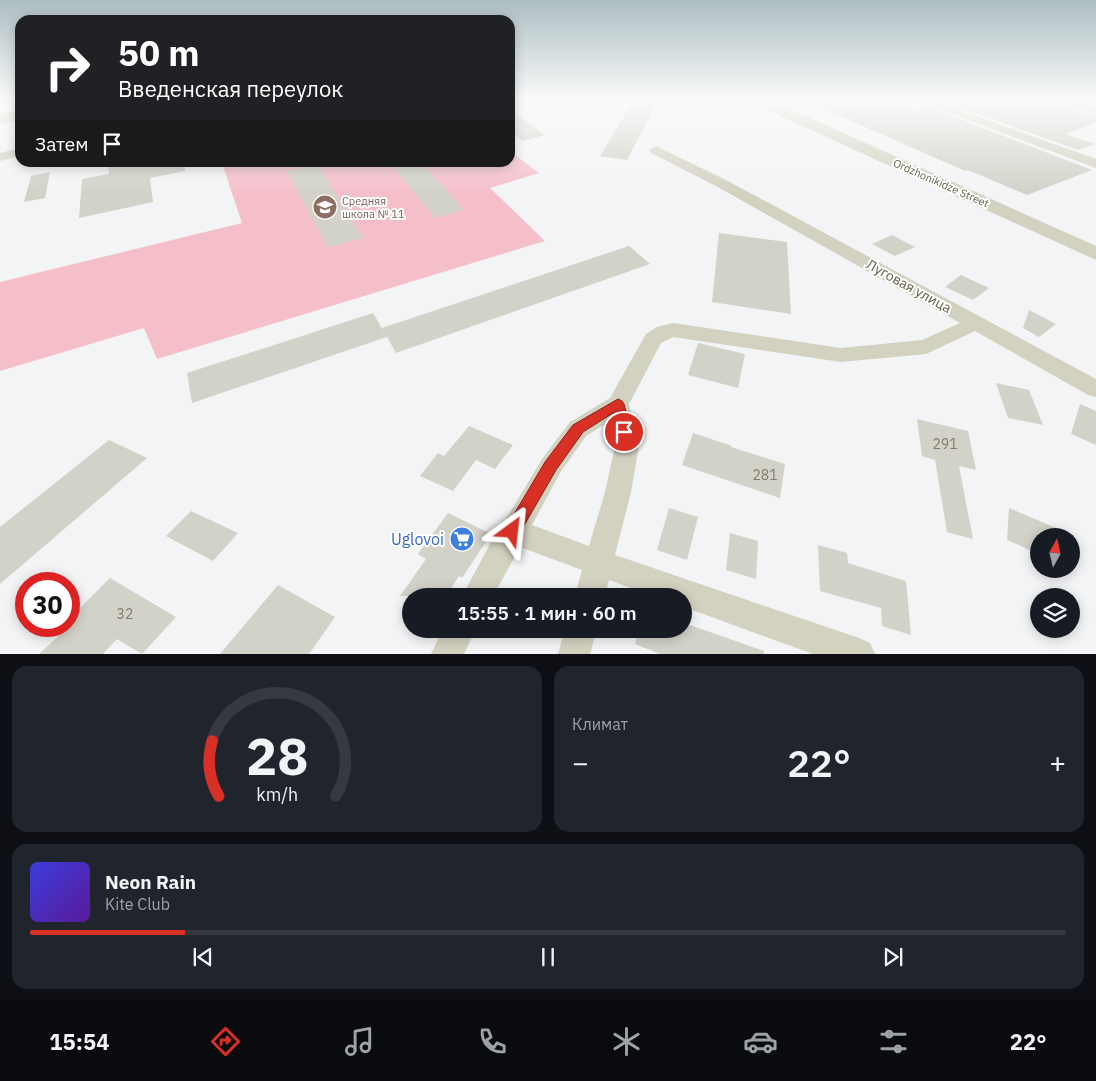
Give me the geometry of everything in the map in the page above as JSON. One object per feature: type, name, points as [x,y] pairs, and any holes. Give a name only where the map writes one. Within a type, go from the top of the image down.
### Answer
[{"type":"street","name":"Ordzhonikidze Street","points":[[826,132],[1096,254]]},
{"type":"street","points":[[1007,132],[1096,164]]},
{"type":"street","name":"Луговая улица","points":[[656,150],[1096,389]]},
{"type":"street","points":[[0,157],[15,153]]},
{"type":"street","points":[[481,588],[550,466],[578,429],[618,404],[653,339],[664,332],[673,330],[684,331],[841,355],[926,347],[976,323]]},
{"type":"street","points":[[592,588],[618,492],[627,446],[618,404]]},
{"type":"street","points":[[512,531],[599,564],[859,654]]},
{"type":"street","points":[[446,654],[455,638]]},
{"type":"street","points":[[574,654],[578,638]]},
{"type":"shaded area","points":[[515,155],[539,173],[490,188],[545,241],[157,359],[144,328],[0,371],[0,282],[242,223],[223,167],[515,167]]},
{"type":"building","points":[[515,132],[540,132],[545,135],[523,141],[515,135]]},
{"type":"building","points":[[615,132],[642,132],[627,160],[600,156]]},
{"type":"building","points":[[875,132],[992,132],[1092,170],[1027,195],[968,170],[965,171]]},
{"type":"building","points":[[1026,132],[1072,132],[1065,134],[1095,144],[1078,150]]},
{"type":"building","points":[[108,167],[185,167],[185,171],[150,178],[153,202],[79,218],[82,179],[109,174]]},
{"type":"building","points":[[304,167],[319,167],[363,238],[328,247],[287,171]]},
{"type":"building","points":[[393,167],[425,167],[464,210],[435,218]]},
{"type":"building","points":[[50,172],[45,198],[24,202],[31,176]]},
{"type":"building","points":[[719,233],[787,242],[791,314],[712,302]]},
{"type":"building","points":[[892,235],[915,247],[895,256],[872,244]]},
{"type":"building","points":[[629,246],[650,264],[396,353],[382,328]]},
{"type":"building","points":[[961,275],[989,288],[973,300],[945,287]]},
{"type":"building","points":[[1029,310],[1056,324],[1039,337],[1023,328]]},
{"type":"building","points":[[373,313],[387,337],[192,403],[187,373]]},
{"type":"building","points":[[698,343],[745,354],[738,388],[688,375]]},
{"type":"building","points":[[996,383],[1029,390],[1043,425],[1008,418]]},
{"type":"building","points":[[1080,404],[1096,411],[1096,445],[1071,434]]},
{"type":"building","points":[[917,419],[968,431],[976,470],[959,466],[973,539],[947,532],[935,460],[922,456]]},
{"type":"building","points":[[469,426],[513,445],[495,469],[476,460],[453,491],[420,476],[438,453],[444,456]]},
{"type":"building","points":[[693,433],[785,464],[780,498],[682,465]]},
{"type":"building","points":[[109,440],[147,458],[0,584],[0,527]]},
{"type":"building","points":[[669,508],[698,517],[687,560],[657,550]]},
{"type":"building","points":[[1009,508],[1056,528],[1030,528],[1030,550],[1007,540]]},
{"type":"building","points":[[191,511],[238,533],[213,561],[166,536]]},
{"type":"building","points":[[448,513],[491,534],[462,578],[459,576],[451,588],[406,588],[426,559],[418,554]]},
{"type":"building","points":[[730,533],[758,541],[756,579],[726,570]]},
{"type":"building","points":[[818,545],[847,553],[848,563],[906,581],[911,635],[882,626],[881,608],[820,591]]},
{"type":"building","points":[[110,578],[176,617],[142,654],[117,639],[103,654],[39,654],[57,637],[80,637],[80,608]]},
{"type":"building","points":[[278,585],[335,617],[309,654],[220,654]]},
{"type":"building","points":[[692,626],[764,651],[764,654],[660,654],[635,644],[637,638],[692,638]]},
{"type":"place","name":"Средняя школа № 11","points":[[325,207]]},
{"type":"place","name":"Uglovoi","points":[[462,539]]},
{"type":"route","points":[[512,531],[550,466],[578,429],[618,404],[624,432]]}]
